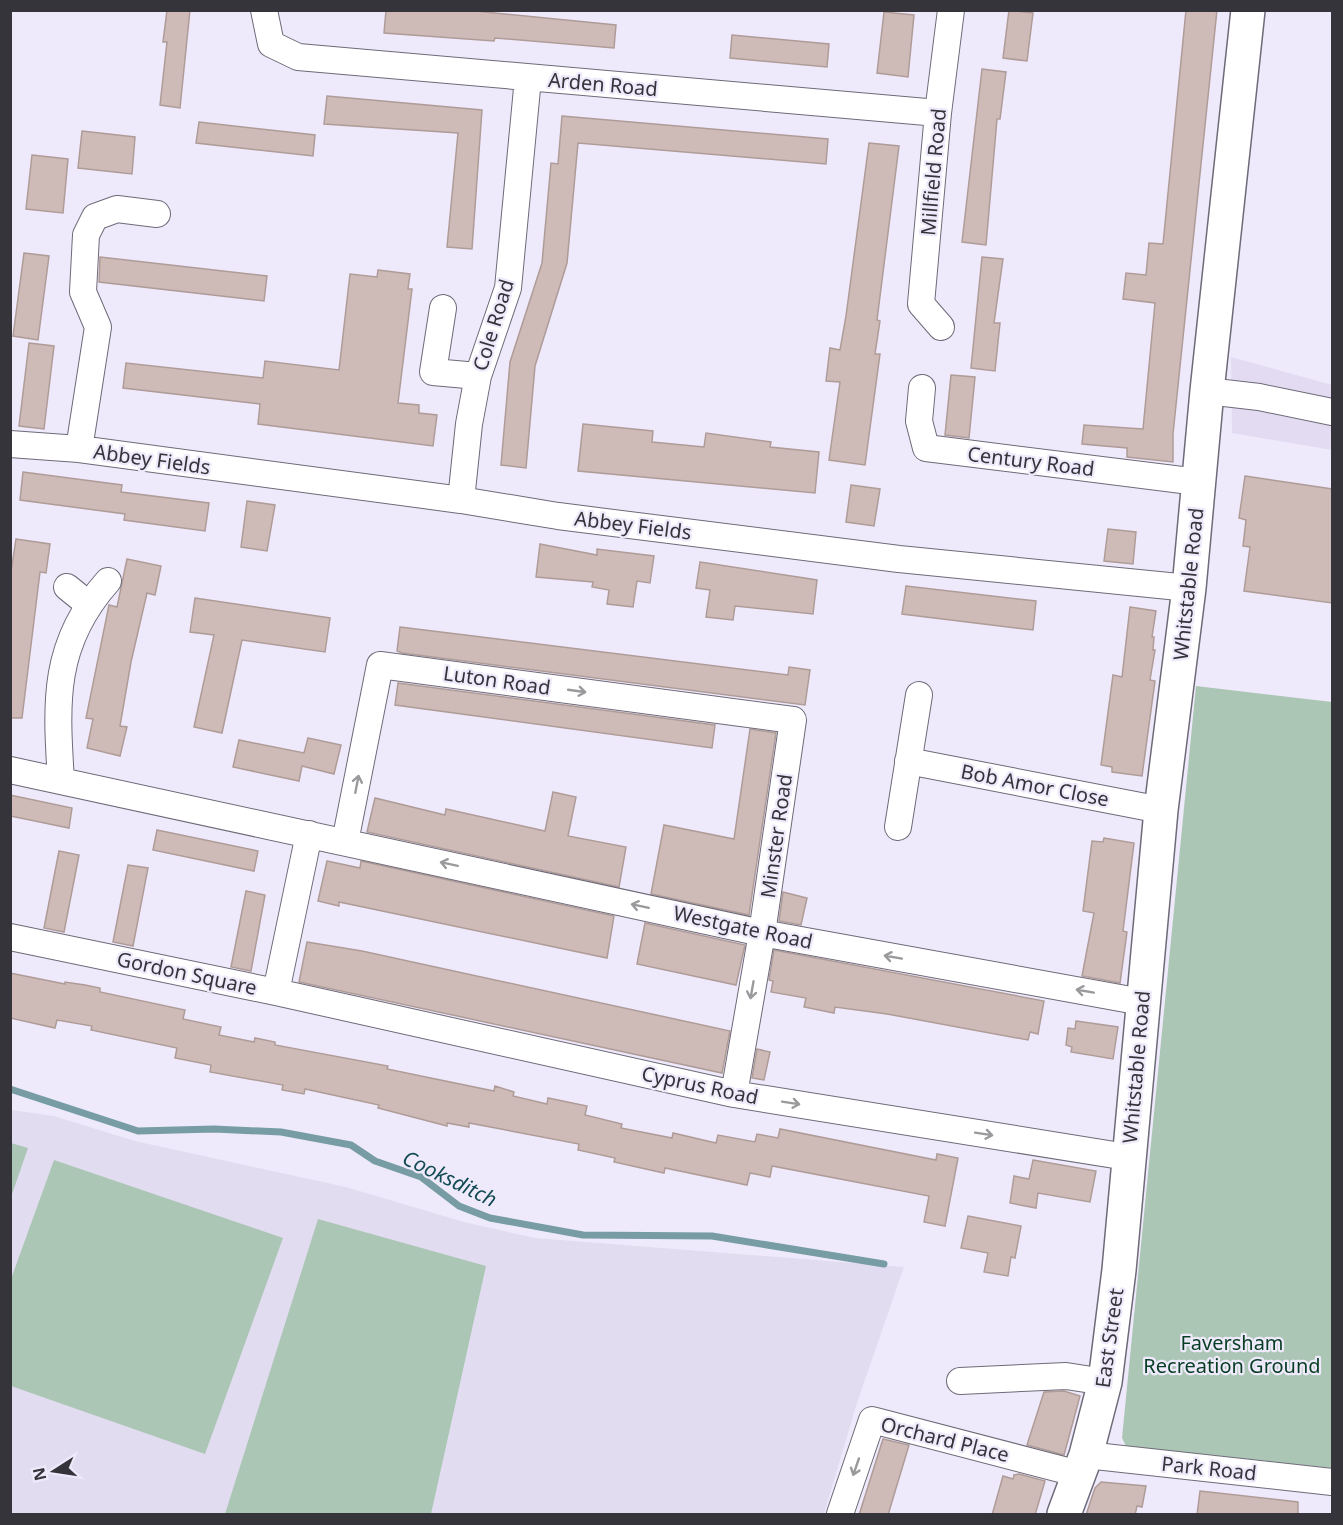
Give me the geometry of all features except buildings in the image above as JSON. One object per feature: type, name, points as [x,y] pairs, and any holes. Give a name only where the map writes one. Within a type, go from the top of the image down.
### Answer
[{"type":"main road","name":"Whitstable Road","points":[[1127,1157],[1161,810],[1189,588],[1207,392],[1248,10]]},
{"type":"main road","name":"East Street","points":[[1064,1515],[1082,1465],[1105,1382],[1119,1270],[1127,1157]]},
{"type":"street","name":"Arden Road","points":[[264,10],[271,44],[298,57],[938,113]]},
{"type":"street","name":"Millfield Road","points":[[941,327],[921,304],[938,113],[951,10]]},
{"type":"street","name":"Cole Road","points":[[461,500],[469,424],[478,375],[508,288],[528,78]]},
{"type":"street","name":"Abbey Fields","points":[[79,449],[99,327],[83,292],[86,235],[95,217],[117,209],[157,214]]},
{"type":"street","points":[[442,308],[433,372],[478,375]]},
{"type":"street","name":"Century Road","points":[[922,388],[919,422],[926,448],[1198,482]]},
{"type":"street","points":[[1207,392],[1259,397],[1332,412]]},
{"type":"street","name":"Abbey Fields","points":[[10,444],[79,449],[461,500],[558,516],[887,557],[1189,588]]},
{"type":"street","points":[[61,782],[57,728],[60,675],[72,636],[88,604],[108,581]]},
{"type":"street","points":[[67,587],[88,604]]},
{"type":"street","name":"Luton Road","points":[[345,842],[380,665],[793,720]]},
{"type":"street","points":[[898,826],[919,695]]},
{"type":"street","name":"Minster Road","points":[[734,1094],[762,933],[793,720]]},
{"type":"street","name":"Bob Amor Close","points":[[908,761],[1161,810]]},
{"type":"street","points":[[10,770],[345,842]]},
{"type":"street","name":"Gordon Square","points":[[10,937],[276,992],[309,834]]},
{"type":"street","name":"Westgate Road","points":[[345,842],[762,933],[1142,1002]]},
{"type":"street","name":"Cyprus Road","points":[[276,992],[734,1094],[1127,1157]]},
{"type":"street","points":[[960,1381],[1066,1376],[1105,1382]]},
{"type":"street","name":"Orchard Place","points":[[840,1515],[872,1420],[1082,1465]]},
{"type":"street","name":"Park Road","points":[[1082,1465],[1332,1482]]},
{"type":"shaded area","points":[[1231,357],[1332,385],[1332,450],[1232,433]]},
{"type":"shaded area","points":[[11,1110],[54,1116],[135,1141],[346,1187],[464,1222],[535,1238],[904,1267],[857,1403],[824,1514],[11,1514]]},
{"type":"green space","name":"Faversham Recreation Ground","points":[[1196,686],[1332,702],[1332,1468],[1126,1446],[1122,1438]]},
{"type":"green space","points":[[10,1143],[28,1148],[11,1197]]},
{"type":"green space","points":[[54,1160],[283,1238],[205,1454],[11,1386],[11,1279]]},
{"type":"green space","points":[[318,1219],[486,1266],[431,1514],[225,1514]]},
{"type":"waterway","name":"Cooksditch","points":[[10,1089],[138,1131],[214,1129],[281,1132],[351,1145],[375,1161],[421,1177],[459,1206],[490,1218],[583,1235],[712,1236],[884,1264]]}]
